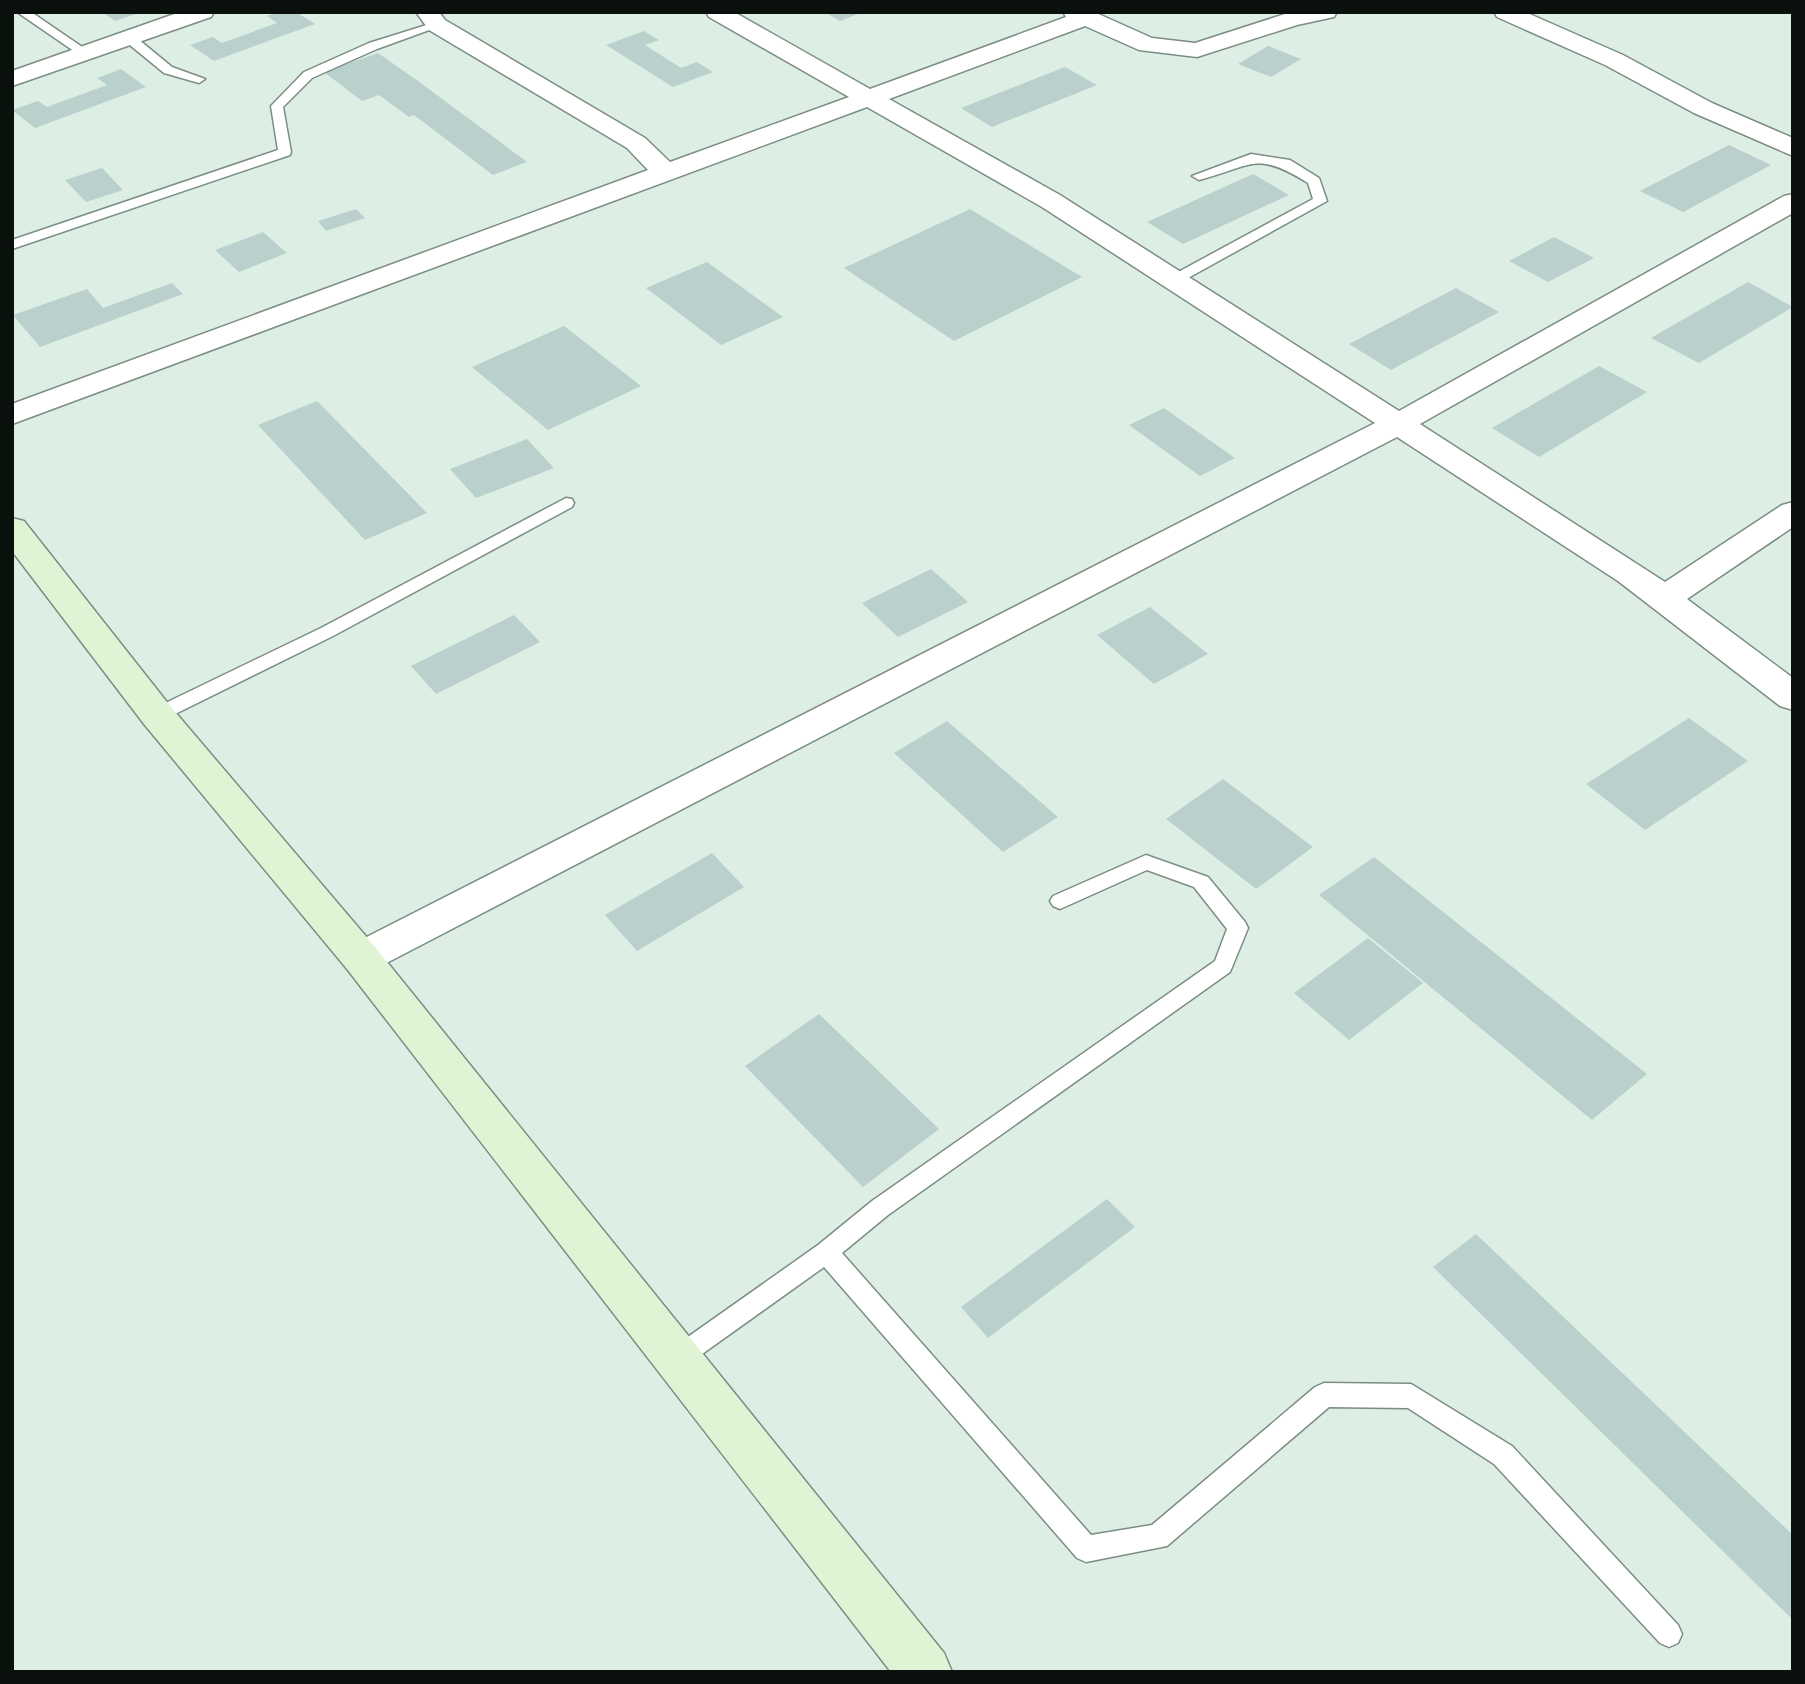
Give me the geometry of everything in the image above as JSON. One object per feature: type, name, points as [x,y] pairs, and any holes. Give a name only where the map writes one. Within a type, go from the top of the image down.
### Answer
[{"type":"main road","points":[[12,528],[157,715],[361,958],[925,1672]]},
{"type":"street","points":[[12,79],[203,12]]},
{"type":"street","points":[[717,12],[1051,201],[1630,573],[1793,697]]},
{"type":"street","points":[[12,415],[1079,15],[1147,45],[1197,50],[1292,19],[1326,12]]},
{"type":"street","points":[[1505,12],[1614,60],[1703,108],[1793,148]]},
{"type":"street","points":[[432,19],[636,143],[665,172]]},
{"type":"street","points":[[361,958],[1398,424],[1793,202]]},
{"type":"street","points":[[1664,599],[1793,512]]},
{"type":"lane","points":[[23,12],[85,53]]},
{"type":"lane","points":[[12,245],[285,152],[277,106],[308,75],[432,19]]},
{"type":"lane","points":[[129,38],[168,70],[199,79]]},
{"type":"lane","points":[[1174,280],[1320,201],[1314,181],[1284,163],[1251,159],[1199,176]]},
{"type":"lane","points":[[157,715],[327,632],[566,503]]},
{"type":"lane","points":[[676,1359],[826,1252],[880,1208],[1223,966],[1238,928],[1201,882],[1146,862],[1060,901]]},
{"type":"lane","points":[[826,1252],[1086,1549],[1158,1537],[1324,1395],[1411,1396],[1503,1455],[1669,1634]]},
{"type":"building","points":[[102,12],[139,12],[139,13],[115,21]]},
{"type":"building","points":[[278,12],[296,12],[315,24],[214,61],[190,45],[213,37],[222,43],[277,23],[267,16]]},
{"type":"building","points":[[824,12],[863,12],[840,21]]},
{"type":"building","points":[[644,31],[659,40],[645,45],[681,68],[697,62],[713,72],[673,87],[606,45]]},
{"type":"building","points":[[1268,46],[1301,59],[1271,77],[1238,64]]},
{"type":"building","points":[[378,53],[527,162],[493,175],[414,115],[409,117],[379,95],[362,101],[324,72]]},
{"type":"building","points":[[1065,67],[1097,85],[992,127],[961,108]]},
{"type":"building","points":[[121,69],[146,87],[35,128],[12,110],[38,101],[47,107],[107,85],[97,78]]},
{"type":"building","points":[[1729,145],[1771,165],[1683,212],[1640,191]]},
{"type":"building","points":[[102,168],[123,190],[86,202],[65,180]]},
{"type":"building","points":[[1253,174],[1289,195],[1183,244],[1147,222]]},
{"type":"building","points":[[356,209],[365,218],[326,231],[318,221]]},
{"type":"building","points":[[970,209],[1082,277],[954,341],[844,268]]},
{"type":"building","points":[[263,232],[287,253],[239,272],[215,250]]},
{"type":"building","points":[[1554,237],[1594,258],[1548,282],[1509,261]]},
{"type":"building","points":[[707,262],[783,317],[721,345],[646,288]]},
{"type":"building","points":[[1748,282],[1793,307],[1699,363],[1651,338]]},
{"type":"building","points":[[172,283],[183,294],[40,347],[13,315],[87,289],[103,308]]},
{"type":"building","points":[[1456,288],[1499,312],[1391,370],[1349,344]]},
{"type":"building","points":[[564,326],[641,386],[548,430],[472,367]]},
{"type":"building","points":[[1599,366],[1647,392],[1539,457],[1492,428]]},
{"type":"building","points":[[317,401],[427,513],[365,540],[258,425]]},
{"type":"building","points":[[1164,408],[1235,458],[1200,476],[1129,425]]},
{"type":"building","points":[[527,439],[554,468],[476,498],[450,469]]},
{"type":"building","points":[[931,569],[968,602],[898,637],[862,603]]},
{"type":"building","points":[[1150,607],[1208,654],[1154,684],[1097,635]]},
{"type":"building","points":[[514,615],[540,642],[436,694],[411,666]]},
{"type":"building","points":[[1689,718],[1748,761],[1645,830],[1586,784]]},
{"type":"building","points":[[947,721],[1058,817],[1003,852],[894,753]]},
{"type":"building","points":[[1223,779],[1313,847],[1256,889],[1166,819]]},
{"type":"building","points":[[712,853],[744,887],[637,951],[605,915]]},
{"type":"building","points":[[1374,857],[1647,1074],[1592,1120],[1319,895]]},
{"type":"building","points":[[1368,938],[1423,983],[1349,1040],[1294,993]]},
{"type":"building","points":[[819,1014],[939,1129],[863,1187],[745,1066]]},
{"type":"building","points":[[1107,1199],[1135,1227],[988,1338],[961,1307]]},
{"type":"building","points":[[1476,1234],[1793,1535],[1793,1620],[1433,1267]]}]
